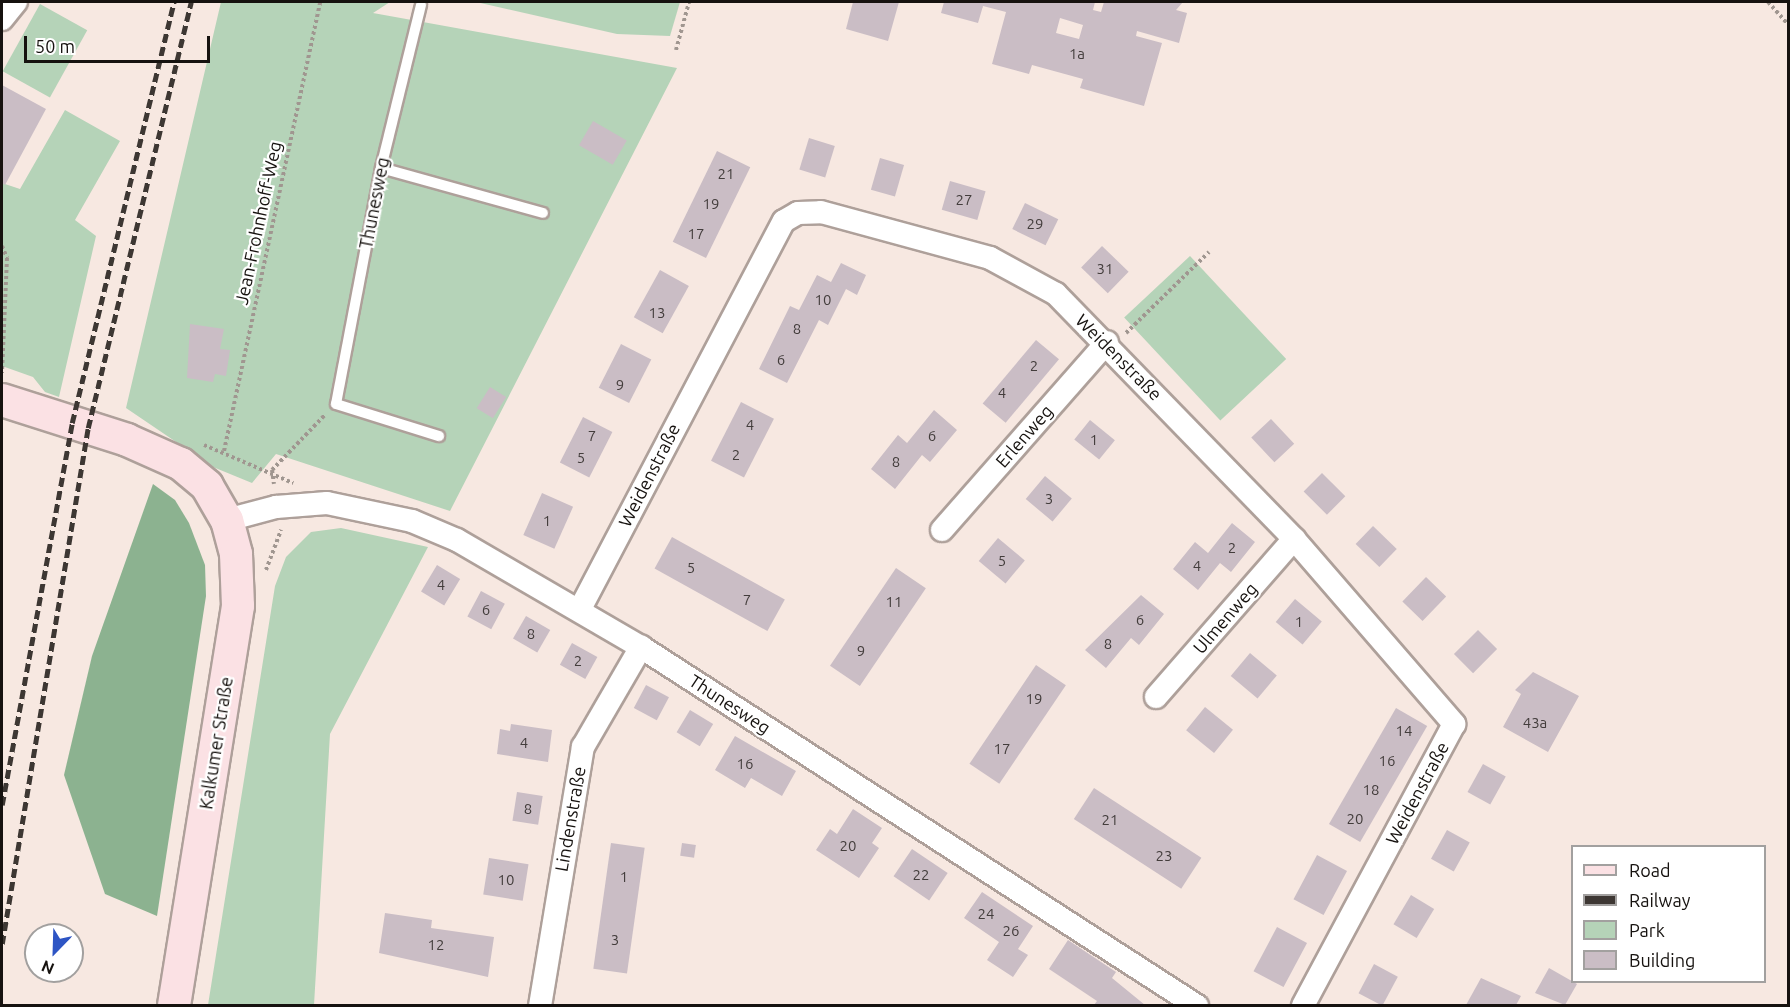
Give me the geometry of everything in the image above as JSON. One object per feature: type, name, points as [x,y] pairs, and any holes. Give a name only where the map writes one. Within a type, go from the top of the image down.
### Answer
[{"type":"main road","name":"Kalkumer Straße","points":[[2,400],[143,446],[181,464],[207,486],[227,520],[236,554],[238,606],[174,1005]]},
{"type":"street","points":[[2,18],[16,2]]},
{"type":"street","name":"Weidenstraße","points":[[580,609],[772,237],[798,213],[821,212],[990,258],[1056,294],[1109,345],[1294,540],[1454,724],[1303,1005]]},
{"type":"street","name":"Erlenweg","points":[[942,530],[1109,345]]},
{"type":"street","name":"Thunesweg","points":[[227,520],[276,507],[364,508],[457,540],[580,609],[641,647],[1197,1005]]},
{"type":"street","name":"Ulmenweg","points":[[1156,697],[1294,540]]},
{"type":"street","name":"Lindenstraße","points":[[540,1005],[583,747],[641,647]]},
{"type":"lane","name":"Thunesweg","points":[[336,404],[381,168],[421,5]]},
{"type":"lane","points":[[381,168],[543,213]]},
{"type":"lane","points":[[336,404],[439,436]]},
{"type":"path","name":"Jean-Frohnhoff-Weg","points":[[320,2],[224,451],[272,470],[336,404]]},
{"type":"path","points":[[676,50],[689,2]]},
{"type":"path","points":[[1768,2],[1788,24]]},
{"type":"path","points":[[2,246],[7,258],[2,384]]},
{"type":"path","points":[[1109,345],[1209,252]]},
{"type":"green space","points":[[221,2],[390,2],[373,13],[677,68],[450,511],[276,454],[252,483],[213,467],[126,408]]},
{"type":"green space","points":[[476,2],[680,2],[670,36],[617,34]]},
{"type":"green space","points":[[40,4],[87,30],[50,98],[3,71]]},
{"type":"green space","points":[[65,110],[120,141],[75,220],[96,236],[59,397],[45,392],[33,377],[2,366],[2,183],[20,189]]},
{"type":"green space","points":[[1190,256],[1286,359],[1220,421],[1124,317]]},
{"type":"green space","points":[[153,484],[175,500],[189,523],[205,565],[206,596],[157,916],[105,894],[64,775],[92,656]]},
{"type":"green space","points":[[341,528],[428,547],[330,734],[314,1005],[208,1005],[275,586],[286,557],[311,532]]},
{"type":"building","points":[[853,2],[899,2],[888,41],[846,29]]},
{"type":"building","points":[[944,2],[1095,2],[1093,10],[1101,12],[1104,2],[1183,2],[1176,10],[1187,13],[1179,43],[1137,31],[1136,36],[1162,43],[1144,106],[1080,88],[1083,79],[1032,65],[1029,74],[992,64],[1006,12],[983,6],[978,23],[941,13]],"holes":[[[1060,18],[1083,25],[1079,39],[1056,33]]]},
{"type":"building","points":[[2,85],[46,109],[5,185],[2,183]]},
{"type":"building","points":[[593,121],[627,140],[613,165],[579,145]]},
{"type":"building","points":[[809,138],[835,146],[825,177],[799,170]]},
{"type":"building","points":[[717,151],[750,167],[706,258],[673,242]]},
{"type":"building","points":[[880,158],[904,165],[895,197],[871,190]]},
{"type":"building","points":[[950,181],[986,191],[977,220],[942,210]]},
{"type":"building","points":[[1025,203],[1058,219],[1046,245],[1012,229]]},
{"type":"building","points":[[1102,246],[1129,272],[1108,293],[1081,268]]},
{"type":"building","points":[[841,263],[866,275],[857,295],[846,289],[828,325],[819,320],[787,383],[759,369],[790,306],[799,310],[817,275],[831,282]]},
{"type":"building","points":[[660,270],[689,286],[663,333],[634,317]]},
{"type":"building","points":[[190,324],[224,329],[220,349],[230,350],[226,376],[215,374],[213,382],[187,378]]},
{"type":"building","points":[[1036,340],[1059,359],[1006,423],[983,404]]},
{"type":"building","points":[[621,344],[651,359],[629,403],[599,388]]},
{"type":"building","points":[[490,387],[506,397],[493,418],[477,408]]},
{"type":"building","points":[[741,402],[774,419],[744,478],[711,461]]},
{"type":"building","points":[[934,410],[957,430],[930,462],[922,455],[895,489],[871,469],[898,435],[907,443]]},
{"type":"building","points":[[583,417],[612,432],[589,477],[560,462]]},
{"type":"building","points":[[1271,419],[1294,444],[1274,462],[1251,437]]},
{"type":"building","points":[[1090,420],[1115,440],[1099,460],[1074,439]]},
{"type":"building","points":[[1322,473],[1345,496],[1327,515],[1304,491]]},
{"type":"building","points":[[1045,476],[1072,498],[1053,521],[1026,499]]},
{"type":"building","points":[[542,493],[573,507],[554,549],[523,535]]},
{"type":"building","points":[[1232,523],[1255,542],[1231,572],[1220,563],[1198,590],[1173,569],[1195,542],[1208,553]]},
{"type":"building","points":[[1373,526],[1397,549],[1379,567],[1356,544]]},
{"type":"building","points":[[672,537],[785,600],[767,631],[655,568]]},
{"type":"building","points":[[998,538],[1025,560],[1006,583],[979,561]]},
{"type":"building","points":[[437,565],[460,579],[444,605],[421,592]]},
{"type":"building","points":[[896,568],[926,588],[860,686],[830,666]]},
{"type":"building","points":[[1426,577],[1446,596],[1423,621],[1402,601]]},
{"type":"building","points":[[481,591],[505,604],[491,629],[467,617]]},
{"type":"building","points":[[1141,595],[1164,614],[1139,645],[1131,638],[1106,668],[1085,650]]},
{"type":"building","points":[[1295,599],[1322,621],[1303,644],[1276,622]]},
{"type":"building","points":[[526,616],[550,630],[537,653],[513,639]]},
{"type":"building","points":[[1478,630],[1497,649],[1473,673],[1454,654]]},
{"type":"building","points":[[572,643],[597,657],[585,679],[560,665]]},
{"type":"building","points":[[1250,653],[1277,675],[1258,698],[1231,676]]},
{"type":"building","points":[[1036,665],[1066,685],[999,784],[969,764]]},
{"type":"building","points":[[1533,672],[1579,696],[1548,752],[1503,727],[1521,694],[1515,690]]},
{"type":"building","points":[[646,685],[669,697],[657,720],[634,708]]},
{"type":"building","points":[[1205,707],[1233,730],[1214,753],[1186,730]]},
{"type":"building","points":[[1396,708],[1427,726],[1360,842],[1329,824]]},
{"type":"building","points":[[690,710],[713,724],[700,746],[677,732]]},
{"type":"building","points":[[511,724],[552,730],[548,762],[497,754],[500,729],[510,731]]},
{"type":"building","points":[[735,736],[796,771],[782,796],[751,778],[745,788],[715,770]]},
{"type":"building","points":[[1483,764],[1506,777],[1490,805],[1467,792]]},
{"type":"building","points":[[1094,788],[1201,858],[1181,889],[1074,819]]},
{"type":"building","points":[[517,792],[543,796],[538,825],[512,821]]},
{"type":"building","points":[[853,809],[882,828],[872,843],[879,848],[859,878],[816,850],[830,829],[837,834]]},
{"type":"building","points":[[1447,830],[1470,843],[1454,871],[1431,859]]},
{"type":"building","points":[[611,843],[645,848],[627,973],[593,969]]},
{"type":"building","points":[[682,843],[696,845],[694,858],[680,856]]},
{"type":"building","points":[[912,849],[948,873],[929,900],[894,876]]},
{"type":"building","points":[[1317,855],[1347,871],[1324,915],[1294,899]]},
{"type":"building","points":[[489,858],[529,864],[523,901],[483,895]]},
{"type":"building","points":[[982,892],[1033,926],[1018,949],[1028,955],[1013,977],[987,960],[999,942],[964,918]]},
{"type":"building","points":[[1411,895],[1434,909],[1417,938],[1393,924]]},
{"type":"building","points":[[385,913],[432,920],[431,928],[494,937],[488,977],[379,953]]},
{"type":"building","points":[[1277,927],[1307,943],[1284,987],[1254,971]]},
{"type":"building","points":[[1068,940],[1116,972],[1112,978],[1145,1005],[1094,1005],[1097,1001],[1049,969]]},
{"type":"building","points":[[1374,964],[1398,977],[1382,1006],[1359,993]]},
{"type":"building","points":[[1549,968],[1571,981],[1571,983],[1577,984],[1565,1005],[1535,993]]},
{"type":"building","points":[[1481,978],[1521,996],[1516,1005],[1466,1005]]},
{"type":"railway","points":[[2,805],[72,423],[174,2]]},
{"type":"railway","points":[[2,944],[88,428],[191,2]]}]
